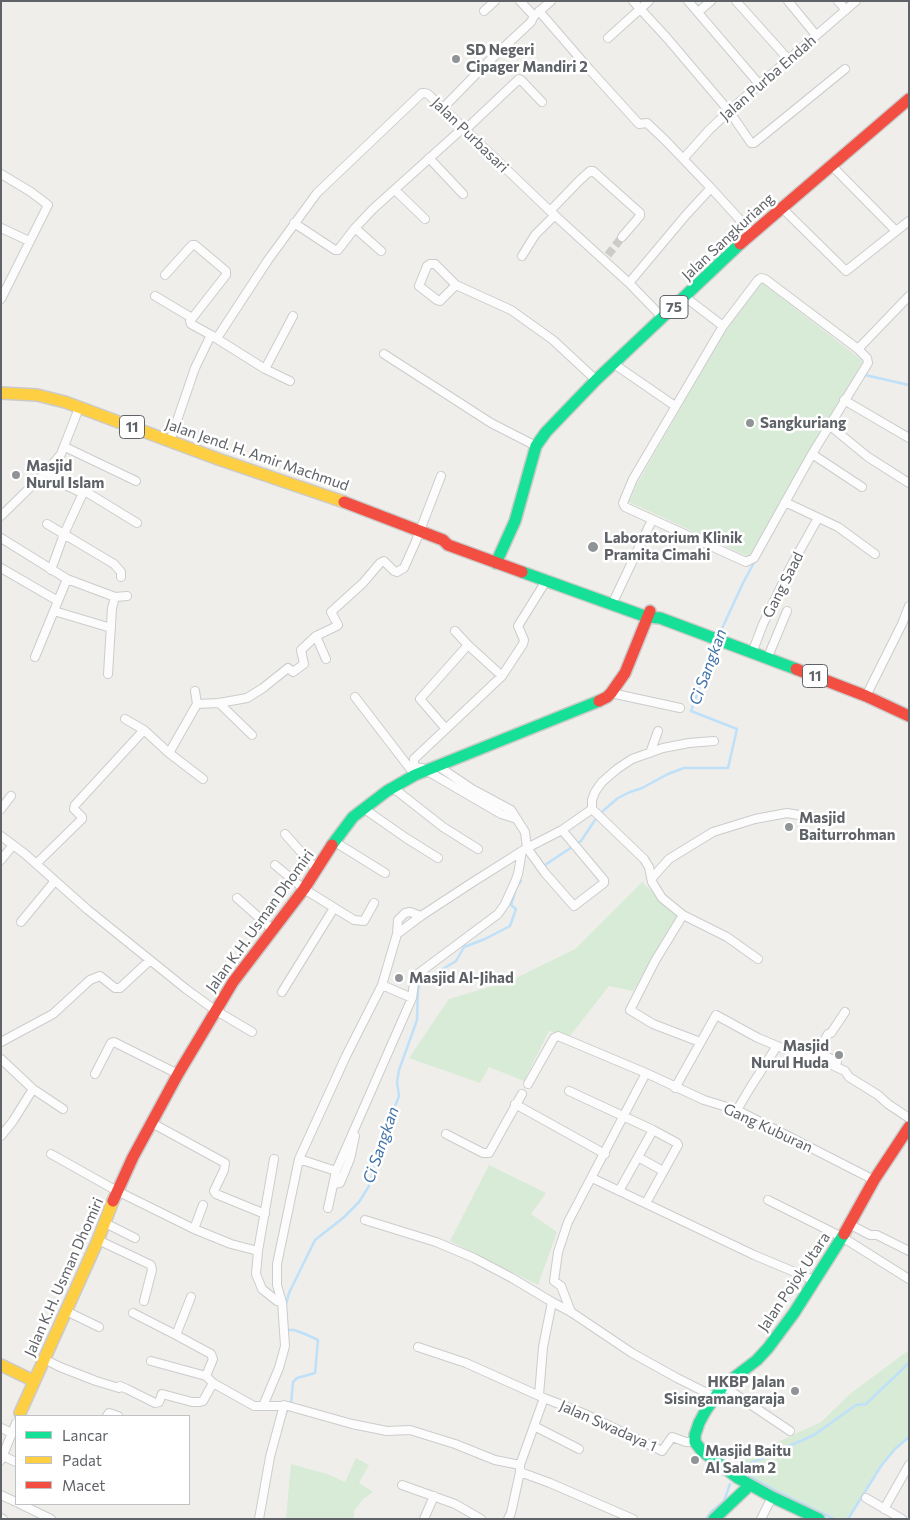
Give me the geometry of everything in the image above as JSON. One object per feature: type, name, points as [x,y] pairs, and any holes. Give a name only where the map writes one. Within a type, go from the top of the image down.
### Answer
[{"type":"main road","name":"Jalan Sangkuriang","points":[[497,560],[515,521],[536,446],[546,432],[596,380],[752,233],[909,99]]},
{"type":"main road","name":"Jalan Jend. H. Amir Machmud","points":[[1,394],[36,395],[79,408],[375,513],[443,540],[448,545],[615,598],[648,614]]},
{"type":"main road","name":"Jalan Jend. H. Amir Machmud","points":[[497,560],[546,581],[660,618],[767,658],[866,696],[909,716]]},
{"type":"main road","name":"Jalan K.H. Usman Dhomiri","points":[[1,1365],[34,1381],[98,1240],[118,1190],[178,1074],[233,982],[318,870],[348,822],[392,786],[603,699],[611,693],[625,673],[648,614]]},
{"type":"main road","name":"Jalan Pojok Utara","points":[[695,1442],[699,1423],[723,1386],[757,1360],[768,1348],[816,1281],[874,1180],[909,1127]]},
{"type":"main road","points":[[22,1415],[34,1381]]},
{"type":"main road","points":[[695,1442],[702,1451],[750,1485],[820,1519]]},
{"type":"main road","points":[[714,1519],[750,1485]]},
{"type":"street","points":[[484,11],[495,1]]},
{"type":"street","points":[[520,1],[537,14],[639,124],[647,123],[684,158],[752,233]]},
{"type":"street","points":[[443,108],[551,1]]},
{"type":"street","points":[[633,1],[729,110],[749,141],[754,143],[846,69]]},
{"type":"street","points":[[608,38],[649,1]]},
{"type":"street","points":[[688,1],[760,85]]},
{"type":"street","points":[[698,12],[711,1]]},
{"type":"street","points":[[736,1],[788,60]]},
{"type":"street","points":[[788,1],[816,35]]},
{"type":"street","points":[[838,1],[846,10]]},
{"type":"street","name":"Jalan Purba Endah","points":[[684,158],[729,110],[856,1]]},
{"type":"street","points":[[294,223],[335,250],[340,248],[373,209],[519,79],[542,102]]},
{"type":"street","name":"Jalan Purbasari","points":[[170,441],[195,368],[214,337],[294,223],[317,193],[422,94],[428,94],[552,213],[606,257],[663,318]]},
{"type":"street","points":[[429,158],[463,194]]},
{"type":"street","points":[[831,164],[896,230]]},
{"type":"street","points":[[522,256],[552,213],[590,171],[593,171],[640,213],[640,216],[622,237]]},
{"type":"street","points":[[1,174],[48,204],[1,299]]},
{"type":"street","points":[[629,283],[711,188]]},
{"type":"street","points":[[395,190],[426,219]]},
{"type":"street","points":[[782,208],[846,271],[896,230],[909,222]]},
{"type":"street","points":[[1,228],[30,241]]},
{"type":"street","points":[[355,228],[381,251]]},
{"type":"street","points":[[165,276],[192,245],[195,245],[226,271],[226,275],[190,321],[191,324],[266,369],[290,381]]},
{"type":"street","points":[[456,285],[440,301],[419,286],[427,266],[435,264],[456,285],[511,310],[553,340],[596,380]]},
{"type":"street","points":[[761,278],[765,279],[858,349],[868,363],[828,425],[754,558],[746,562],[626,507],[624,503],[634,479],[675,406],[723,326],[758,280],[761,278]]},
{"type":"street","points":[[155,296],[192,318]]},
{"type":"street","points":[[858,349],[909,296]]},
{"type":"street","points":[[685,297],[723,326]]},
{"type":"street","points":[[266,369],[293,316]]},
{"type":"street","points":[[384,354],[491,422],[536,446]]},
{"type":"street","points":[[614,364],[675,406]]},
{"type":"street","points":[[844,400],[909,438]]},
{"type":"street","points":[[1,516],[46,472],[61,454],[79,408]]},
{"type":"street","points":[[828,425],[868,457],[909,484]]},
{"type":"street","points":[[64,447],[136,481]]},
{"type":"street","points":[[812,454],[862,487]]},
{"type":"street","points":[[46,472],[63,484],[88,494],[137,523]]},
{"type":"street","points":[[197,704],[219,703],[247,698],[288,668],[293,672],[304,664],[301,650],[316,636],[338,625],[331,612],[380,563],[384,562],[397,572],[404,568],[441,476]]},
{"type":"street","points":[[51,570],[64,534],[83,493]]},
{"type":"street","points":[[786,502],[838,527],[875,554]]},
{"type":"street","name":"Gang Saad","points":[[752,653],[763,624],[790,568],[818,518]]},
{"type":"street","points":[[615,598],[652,520]]},
{"type":"street","points":[[47,524],[114,564],[121,572],[121,577]]},
{"type":"street","points":[[1,538],[67,579],[115,597],[127,596]]},
{"type":"street","points":[[1,568],[58,601]]},
{"type":"street","points":[[35,657],[67,579]]},
{"type":"street","points":[[517,819],[501,814],[416,767],[414,759],[502,676],[523,644],[524,640],[518,626],[546,581]]},
{"type":"street","points":[[108,674],[112,608],[115,597]]},
{"type":"street","points":[[866,696],[909,606]]},
{"type":"street","points":[[54,611],[111,628]]},
{"type":"street","points":[[767,658],[787,611]]},
{"type":"street","points":[[455,631],[502,676]]},
{"type":"street","points":[[316,636],[326,659]]},
{"type":"street","points":[[446,729],[420,699],[468,645]]},
{"type":"street","points":[[169,753],[197,704],[195,691]]},
{"type":"street","points":[[611,693],[680,708]]},
{"type":"street","points":[[355,697],[415,775]]},
{"type":"street","points":[[219,703],[252,735]]},
{"type":"street","points":[[125,719],[144,730],[169,753],[203,779]]},
{"type":"street","points":[[36,864],[82,819],[74,809],[75,805],[144,730]]},
{"type":"street","points":[[650,753],[658,731]]},
{"type":"street","points":[[714,741],[663,748],[632,759],[602,782],[592,800],[592,809],[644,859],[649,867],[652,882],[662,898],[683,915],[727,937],[758,959]]},
{"type":"street","points":[[328,1208],[336,1171],[412,998],[415,976],[498,914],[515,882],[525,850],[525,832],[512,810],[472,789],[438,766]]},
{"type":"street","points":[[392,786],[443,826],[478,849]]},
{"type":"street","points":[[1,809],[11,796]]},
{"type":"street","points":[[363,808],[438,858]]},
{"type":"street","points":[[397,934],[421,916],[525,850],[562,830],[592,809]]},
{"type":"street","points":[[652,878],[669,860],[713,832],[787,813],[816,818]]},
{"type":"street","points":[[525,850],[574,906],[604,883],[604,880],[562,830]]},
{"type":"street","points":[[284,834],[318,870]]},
{"type":"street","points":[[1,836],[186,990],[252,1032]]},
{"type":"street","points":[[335,842],[385,873]]},
{"type":"street","points":[[1,860],[13,845]]},
{"type":"street","points":[[274,865],[304,889],[354,920],[364,921],[374,903]]},
{"type":"street","points":[[21,922],[54,882]]},
{"type":"street","points":[[237,898],[272,929]]},
{"type":"street","points":[[282,992],[334,908]]},
{"type":"street","points":[[263,1406],[279,1368],[284,1346],[277,1284],[277,1264],[299,1159],[346,1056],[382,985],[397,934],[398,920],[405,913],[410,912],[421,916]]},
{"type":"street","points":[[683,915],[655,961],[630,1010],[653,1024],[700,1042]]},
{"type":"street","points":[[1,1042],[53,1014],[90,980],[100,976],[115,988],[120,988],[149,960]]},
{"type":"street","points":[[382,985],[412,998]]},
{"type":"street","points":[[676,1088],[716,1015],[758,1038],[799,1055],[802,1052],[815,1058],[828,1034],[831,1033],[846,1012]]},
{"type":"street","name":"Gang Kuburan","points":[[528,1084],[556,1036],[646,1073],[704,1100],[737,1110],[874,1180]]},
{"type":"street","points":[[95,1074],[111,1044],[114,1042],[178,1074]]},
{"type":"street","points":[[737,1110],[777,1046]]},
{"type":"street","points":[[818,1052],[837,1062],[834,1066],[845,1071],[849,1077],[909,1118]]},
{"type":"street","points":[[1,1059],[33,1089],[63,1109]]},
{"type":"street","points":[[571,1312],[561,1286],[554,1281],[558,1252],[568,1222],[646,1073]]},
{"type":"street","points":[[1,1136],[33,1089]]},
{"type":"street","points":[[569,1090],[676,1141],[678,1145],[646,1203]]},
{"type":"street","points":[[446,1134],[483,1153],[489,1153],[522,1094]]},
{"type":"street","points":[[515,1104],[605,1154]]},
{"type":"street","points":[[334,1184],[340,1183],[350,1159],[358,1122]]},
{"type":"street","points":[[152,1123],[225,1163],[224,1170],[215,1189],[216,1194],[265,1214]]},
{"type":"street","points":[[619,1191],[653,1130]]},
{"type":"street","points":[[51,1154],[194,1229],[231,1244],[258,1251]]},
{"type":"street","points":[[638,1158],[663,1171]]},
{"type":"street","points":[[274,1159],[258,1251],[256,1274],[262,1290],[280,1300]]},
{"type":"street","points":[[299,1159],[336,1171]]},
{"type":"street","points":[[592,1178],[754,1255],[816,1281]]},
{"type":"street","points":[[768,1200],[842,1237],[909,1279]]},
{"type":"street","points":[[194,1229],[203,1205]]},
{"type":"street","points":[[365,1220],[436,1242],[474,1258],[571,1312],[632,1353],[715,1397]]},
{"type":"street","points":[[105,1223],[135,1238]]},
{"type":"street","points":[[849,1224],[909,1251]]},
{"type":"street","points":[[98,1240],[151,1265],[152,1270],[144,1301]]},
{"type":"street","points":[[176,1335],[191,1297]]},
{"type":"street","points":[[508,1519],[541,1396],[543,1347],[552,1302]]},
{"type":"street","points":[[66,1311],[99,1328]]},
{"type":"street","points":[[133,1313],[212,1355],[213,1359],[206,1376]]},
{"type":"street","points":[[418,1347],[466,1363],[541,1396]]},
{"type":"street","points":[[44,1359],[76,1373],[119,1388],[120,1386],[128,1389],[156,1403],[159,1402],[162,1394],[197,1403],[203,1401],[213,1383]]},
{"type":"street","points":[[151,1361],[206,1376],[213,1383],[254,1406],[288,1406],[352,1424],[388,1431],[404,1429],[420,1432],[520,1469],[633,1519]]},
{"type":"street","points":[[723,1386],[790,1432]]},
{"type":"street","name":"Jalan Swadaya 1","points":[[541,1396],[585,1414],[662,1451],[672,1437],[686,1442],[695,1442]]},
{"type":"street","points":[[259,1519],[270,1457],[288,1406]]},
{"type":"street","points":[[534,1426],[579,1449]]},
{"type":"street","points":[[1,1428],[12,1433]]},
{"type":"street","points":[[15,1428],[2,1458],[15,1462]]},
{"type":"street","points":[[884,1509],[909,1465]]},
{"type":"street","points":[[402,1485],[455,1504],[482,1519]]},
{"type":"street","points":[[1,1495],[15,1502]]},
{"type":"street","points":[[424,1519],[434,1496]]},
{"type":"street","points":[[761,1519],[772,1497]]},
{"type":"street","points":[[866,1498],[902,1519]]},
{"type":"street","points":[[22,1505],[51,1519]]},
{"type":"green space","name":"Sangkuriang","points":[[761,282],[863,361],[749,557],[629,502],[637,484],[722,336]]},
{"type":"green space","points":[[642,882],[677,916],[633,991],[609,986],[569,1037],[549,1031],[524,1081],[489,1067],[480,1083],[409,1058],[449,999],[510,981],[575,949]]},
{"type":"green space","points":[[489,1165],[546,1193],[531,1214],[557,1232],[538,1285],[450,1241]]},
{"type":"green space","points":[[909,1350],[909,1437],[895,1449],[881,1466],[848,1519],[836,1519],[733,1469],[739,1460],[821,1422],[850,1394]]},
{"type":"green space","points":[[356,1458],[369,1465],[359,1483],[373,1492],[363,1499],[354,1511],[354,1519],[286,1519],[291,1464],[327,1474],[345,1482]]},
{"type":"waterway","name":"Ci Sangkan","points":[[863,378],[865,375],[909,385]]},
{"type":"waterway","name":"Ci Sangkan","points":[[719,635],[756,559]]},
{"type":"waterway","name":"Ci Sangkan","points":[[545,865],[581,841],[595,820],[618,798],[684,768],[728,768],[737,729],[691,711],[715,645]]},
{"type":"waterway","name":"Ci Sangkan","points":[[285,1308],[289,1293],[315,1240],[343,1218],[359,1202],[369,1186],[386,1126],[399,1096],[397,1082],[399,1070],[417,1020],[420,983],[456,961],[464,947],[510,926],[516,909],[511,905],[517,886],[521,881]]},
{"type":"waterway","name":"Ci Sangkan","points":[[285,1414],[291,1404],[293,1382],[297,1378],[315,1373],[318,1340],[294,1330],[287,1330],[286,1328]]},
{"type":"waterway","points":[[740,1472],[751,1463],[814,1435],[856,1405],[866,1404],[909,1363]]},
{"type":"waterway","points":[[848,1519],[881,1466],[895,1449],[909,1437]]},
{"type":"waterway","points":[[740,1471],[834,1519]]},
{"type":"waterway","points":[[706,1519],[724,1501],[730,1484]]},
{"type":"tunnel","points":[[608,255],[622,237]]},
{"type":"traffic: fast","points":[[496,563],[515,521],[536,446],[546,432],[596,380],[740,244]]},
{"type":"traffic: fast","points":[[522,572],[647,617],[660,618],[796,669]]},
{"type":"traffic: fast","points":[[332,845],[353,817],[387,791],[415,775],[599,701]]},
{"type":"traffic: fast","points":[[819,1519],[772,1497],[738,1478],[702,1451],[695,1442],[695,1435],[706,1410],[723,1386],[757,1360],[794,1313],[844,1234]]},
{"type":"traffic: fast","points":[[714,1519],[750,1485]]},
{"type":"traffic: slow","points":[[1,393],[37,395],[65,402],[218,459],[344,502]]},
{"type":"traffic: slow","points":[[20,1413],[98,1240],[113,1201]]},
{"type":"traffic: slow","points":[[1,1365],[34,1381]]},
{"type":"traffic: jam","points":[[740,244],[909,99]]},
{"type":"traffic: jam","points":[[344,502],[443,540],[448,545],[522,572]]},
{"type":"traffic: jam","points":[[599,701],[611,693],[625,673],[650,611]]},
{"type":"traffic: jam","points":[[796,669],[866,696],[909,716]]},
{"type":"traffic: jam","points":[[113,1201],[133,1157],[178,1074],[233,982],[304,889],[332,845]]},
{"type":"traffic: jam","points":[[844,1234],[874,1180],[909,1127]]},
{"type":"place","name":"SD Negeri Cipager Mandiri 2","points":[[456,59]]},
{"type":"place","name":"Sangkuriang","points":[[750,423]]},
{"type":"place","name":"Masjid Nurul Islam","points":[[16,475]]},
{"type":"place","name":"Laboratorium Klinik Pramita Cimahi","points":[[593,547]]},
{"type":"place","name":"Masjid Baiturrohman","points":[[789,827]]},
{"type":"place","name":"Masjid Al-Jihad","points":[[399,978]]},
{"type":"place","name":"Masjid Nurul Huda","points":[[839,1055]]},
{"type":"place","name":"HKBP Jalan Sisingamangaraja","points":[[795,1391]]},
{"type":"place","name":"Masjid Baitu Al Salam 2","points":[[695,1460]]}]
